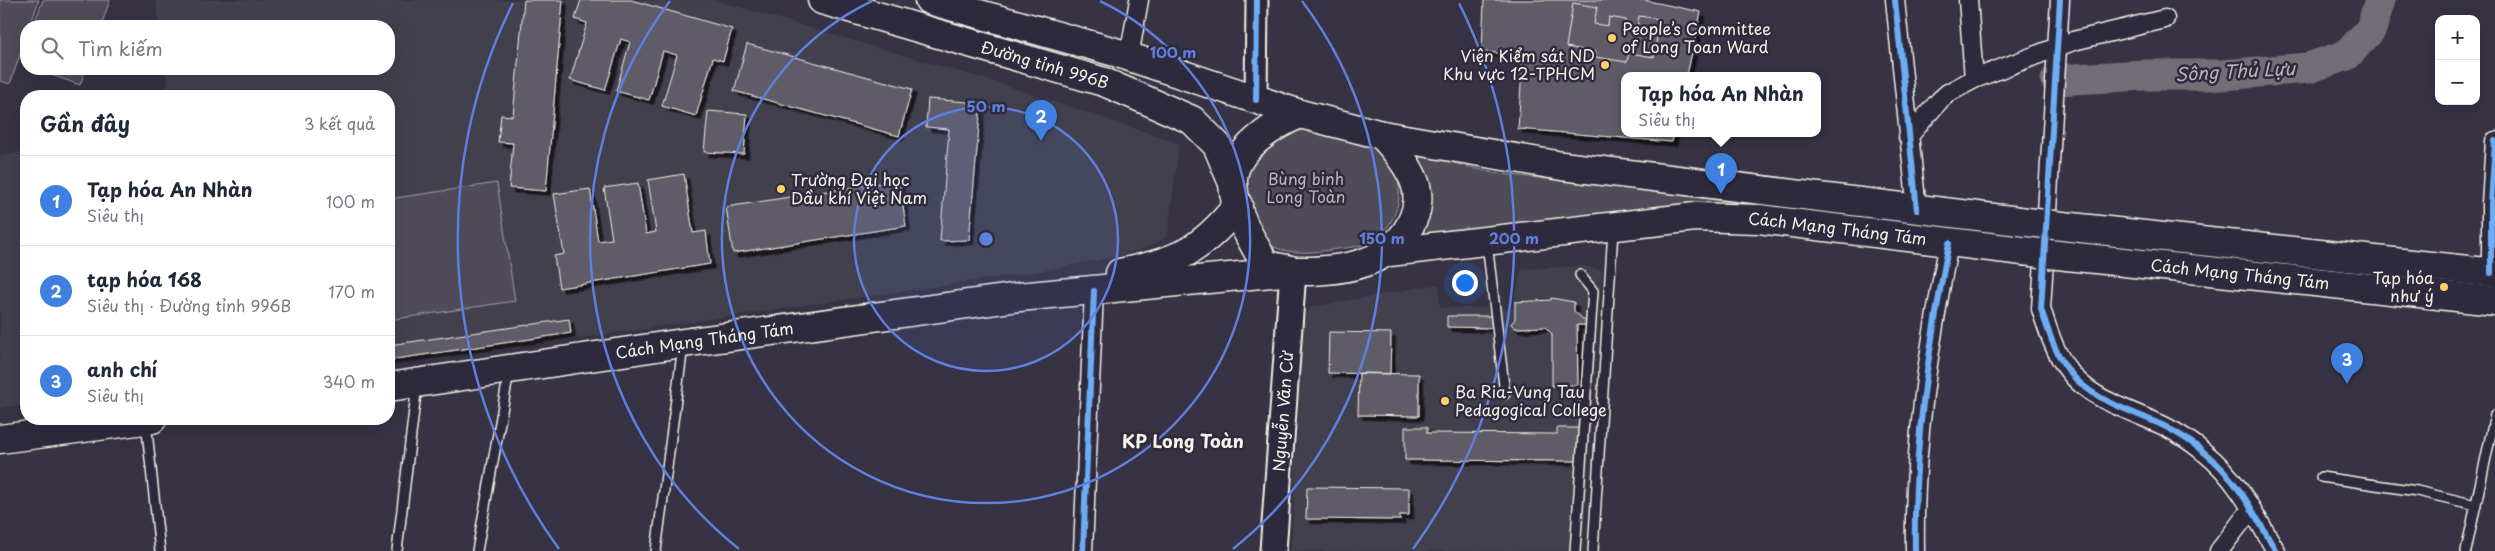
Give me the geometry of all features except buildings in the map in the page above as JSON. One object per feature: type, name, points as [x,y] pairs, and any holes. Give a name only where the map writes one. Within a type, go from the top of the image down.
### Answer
[{"type":"main road","name":"Đường tỉnh 996B","points":[[822,0],[1104,82],[1192,120],[1216,145],[1235,193]]},
{"type":"main road","name":"Đường tỉnh 996B","points":[[929,0],[1122,55],[1300,114]]},
{"type":"main road","points":[[1104,82],[1122,55]]},
{"type":"main road","points":[[1300,114],[1382,135],[1403,159],[1414,179],[1418,198],[1415,215],[1408,232],[1389,252],[1372,260],[1326,272],[1293,271],[1266,265],[1244,224],[1235,193],[1236,167],[1245,152],[1262,135],[1279,123],[1300,114]]},
{"type":"main road","name":"Cách Mạng Tháng Tám","points":[[1382,135],[1562,166],[1917,210],[2493,273]]},
{"type":"main road","name":"Cách Mạng Tháng Tám","points":[[1019,297],[1082,280],[1156,266],[1184,256],[1205,241],[1235,193]]},
{"type":"main road","name":"Cách Mạng Tháng Tám","points":[[1389,252],[1487,239],[1695,217],[1759,219],[1949,243],[2495,300]]},
{"type":"main road","name":"Cách Mạng Tháng Tám","points":[[395,385],[683,343],[1019,297],[1293,271]]},
{"type":"main road","name":"Nguyễn Văn Cừ","points":[[1273,551],[1293,271]]},
{"type":"main road","points":[[0,440],[106,425]]},
{"type":"street","points":[[1122,55],[1138,0]]},
{"type":"street","points":[[1256,100],[1257,0]]},
{"type":"street","points":[[1895,0],[1917,210]]},
{"type":"street","points":[[1968,0],[1974,79]]},
{"type":"street","points":[[2060,0],[2040,309],[2055,346],[2068,371],[2089,389],[2166,427],[2206,453],[2224,470],[2251,509],[2276,551]]},
{"type":"street","points":[[1908,137],[1944,96],[1974,79],[2073,40],[2165,19]]},
{"type":"street","points":[[2493,273],[2491,204],[2495,142]]},
{"type":"street","points":[[1915,551],[1914,502],[1921,418],[1930,337],[1949,243]]},
{"type":"street","points":[[1083,551],[1094,291]]},
{"type":"street","points":[[2219,551],[2251,509]]},
{"type":"lane","points":[[1594,551],[1613,227]]},
{"type":"lane","points":[[1487,239],[1505,394]]},
{"type":"lane","points":[[1575,551],[1593,291],[1580,275]]},
{"type":"lane","points":[[656,551],[683,343]]},
{"type":"lane","points":[[477,551],[509,370]]},
{"type":"lane","points":[[398,551],[417,383]]},
{"type":"lane","points":[[2466,551],[2495,415]]},
{"type":"lane","points":[[150,425],[160,551]]},
{"type":"lane","points":[[2321,477],[2416,491],[2476,505]]},
{"type":"shaded area","name":"Trường Đại học Dầu khí Việt Nam","points":[[156,0],[715,0],[1002,84],[1179,143],[1168,236],[1151,246],[1128,254],[1042,271],[395,365],[395,90],[168,90],[166,75],[395,75],[395,20],[158,20]]},
{"type":"shaded area","points":[[20,152],[20,405],[0,408],[0,156]]},
{"type":"shaded area","name":"Ba Ria-Vung Tau Pedagogical College","points":[[1584,266],[1602,270],[1582,551],[1291,551],[1303,317],[1311,307],[1439,284],[1440,307],[1512,309],[1522,269]]},
{"type":"green space","points":[[0,0],[39,0],[32,20],[20,20],[20,55],[10,84],[0,81]]},
{"type":"green space","points":[[43,0],[110,0],[103,20],[35,20]]},
{"type":"green space","points":[[51,75],[84,75],[80,85]]},
{"type":"green space","name":"Bùng binh Long Toàn","points":[[1299,124],[1372,142],[1387,156],[1394,167],[1398,180],[1397,206],[1393,219],[1374,240],[1361,245],[1325,251],[1289,251],[1267,243],[1249,225],[1245,206],[1242,164]]},
{"type":"green space","points":[[1414,153],[1494,173],[1660,192],[1798,212],[1948,228],[1948,232],[1797,218],[1411,241]]},
{"type":"green space","points":[[497,183],[515,301],[395,319],[395,198]]},
{"type":"waterway","name":"Sông Thủ Lựu","points":[[2056,80],[2145,75],[2221,75],[2308,68],[2347,55],[2371,29],[2380,0]]},
{"type":"cycle path","points":[[1256,100],[1257,0]]},
{"type":"cycle path","points":[[1895,0],[1917,210]]},
{"type":"cycle path","points":[[2060,0],[2041,309],[2052,342],[2069,371],[2088,390],[2113,404],[2175,432],[2216,463],[2227,474],[2245,499],[2276,551]]},
{"type":"cycle path","points":[[2491,273],[2491,204],[2495,141]]},
{"type":"cycle path","points":[[1915,551],[1917,473],[1924,396],[1949,243]]},
{"type":"cycle path","points":[[1083,551],[1094,291]]},
{"type":"place","name":"People’s Committee of Long Toan Ward","points":[[1612,38]]},
{"type":"place","name":"Viện Kiểm sát ND Khu vực 12-TPHCM","points":[[1605,65]]},
{"type":"place","name":"tạp hóa 168","points":[[1041,141]]},
{"type":"place","name":"Trường Đại học Dầu khí Việt Nam","points":[[781,189]]},
{"type":"place","name":"Tạp hóa An Nhàn","points":[[1721,194]]},
{"type":"place","name":"Tạp hóa như ý","points":[[2444,287]]},
{"type":"place","name":"anh chí","points":[[2347,384]]},
{"type":"place","name":"Ba Ria-Vung Tau Pedagogical College","points":[[1445,401]]},
{"type":"district","name":"KP Long Toàn","points":[[1183,442]]}]
